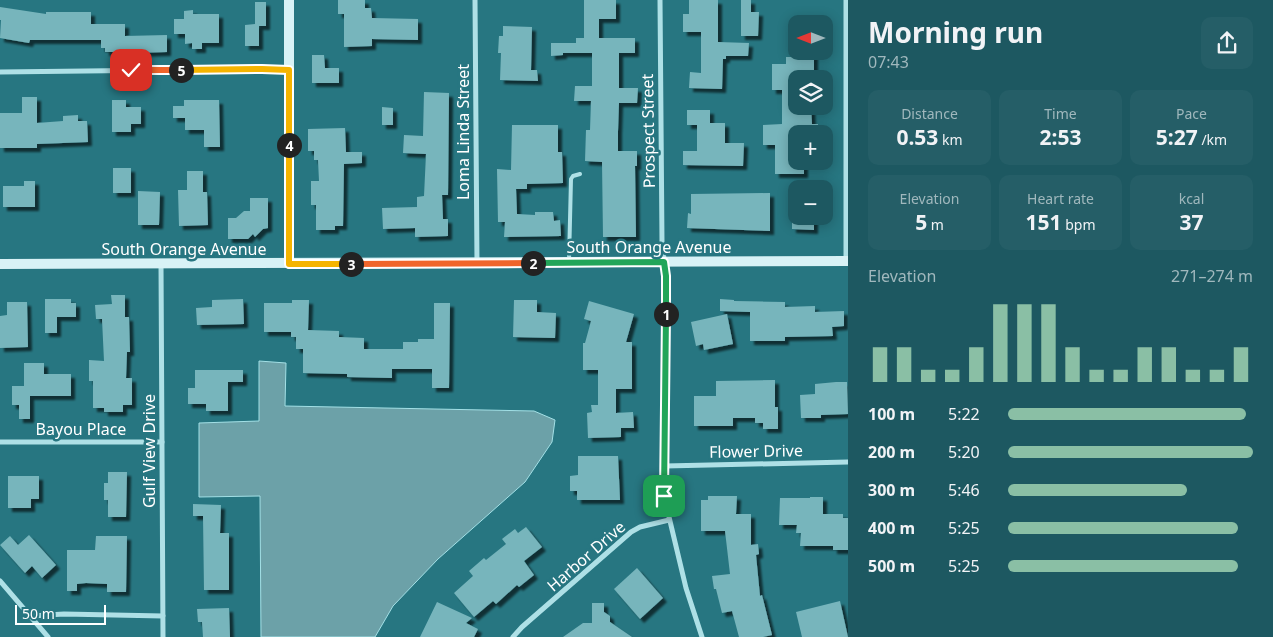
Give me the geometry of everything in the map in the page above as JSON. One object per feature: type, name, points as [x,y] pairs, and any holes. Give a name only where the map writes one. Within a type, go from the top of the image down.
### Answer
[{"type":"street","points":[[289,0],[289,264]]},
{"type":"street","name":"Loma Linda Street","points":[[475,0],[476,263]]},
{"type":"street","name":"Prospect Street","points":[[660,0],[662,242],[664,262]]},
{"type":"street","points":[[846,0],[847,261]]},
{"type":"street","points":[[0,72],[289,70]]},
{"type":"street","name":"South Orange Avenue","points":[[0,264],[847,261]]},
{"type":"street","points":[[664,262],[666,276],[664,496],[686,588],[702,637]]},
{"type":"street","name":"Gulf View Drive","points":[[161,264],[163,637]]},
{"type":"street","name":"Bayou Place","points":[[0,442],[162,442]]},
{"type":"street","name":"Flower Drive","points":[[665,466],[848,462]]},
{"type":"street","name":"Harbor Drive","points":[[513,637],[631,532],[640,527],[669,520]]},
{"type":"street","points":[[0,581],[48,637]]},
{"type":"street","points":[[31,616],[64,614],[163,616]]},
{"type":"lane","points":[[569,263],[571,179],[573,176],[580,174]]},
{"type":"water","points":[[259,361],[286,363],[285,406],[534,411],[555,420],[552,442],[525,482],[438,559],[393,606],[375,637],[261,637],[260,496],[199,497],[199,423],[259,421]]},
{"type":"building","points":[[338,0],[365,0],[365,8],[371,8],[372,18],[418,19],[418,40],[372,39],[372,46],[344,47],[344,14],[338,14]]},
{"type":"building","points":[[584,0],[616,0],[616,19],[599,19],[599,38],[635,38],[635,53],[619,53],[619,88],[638,88],[637,103],[619,103],[618,151],[637,151],[637,166],[635,166],[636,237],[603,237],[602,162],[585,161],[586,130],[590,130],[591,101],[574,101],[575,86],[592,86],[592,53],[563,53],[563,55],[551,56],[551,43],[576,43],[576,38],[584,38]]},
{"type":"building","points":[[689,0],[718,0],[718,42],[749,43],[748,56],[726,56],[726,59],[723,59],[722,89],[689,88],[690,72],[701,73],[701,32],[683,32],[683,14],[689,14]]},
{"type":"building","points":[[741,0],[751,0],[751,12],[759,12],[758,36],[741,36]]},
{"type":"building","points":[[255,2],[266,2],[266,26],[259,26],[259,46],[245,46],[245,25],[255,24]]},
{"type":"building","points":[[0,7],[46,14],[46,12],[91,12],[91,24],[125,24],[125,36],[167,35],[167,52],[120,55],[120,52],[105,52],[105,48],[101,48],[101,40],[30,40],[29,43],[0,38]]},
{"type":"building","points":[[193,10],[193,14],[219,14],[219,43],[202,43],[202,49],[192,49],[192,43],[185,44],[185,34],[174,34],[174,19],[184,19],[184,11]]},
{"type":"building","points":[[503,26],[532,27],[531,70],[537,70],[538,81],[500,80],[501,53],[498,53],[499,36],[503,36]]},
{"type":"building","points":[[312,55],[324,55],[325,68],[339,68],[339,83],[312,83]]},
{"type":"building","points":[[786,57],[788,57],[788,60],[814,60],[814,70],[788,70],[788,115],[812,115],[812,124],[818,124],[788,125],[788,170],[804,170],[804,174],[775,174],[775,145],[763,145],[763,125],[782,124],[782,90],[772,90],[772,64],[786,64]]},
{"type":"building","points":[[424,92],[449,93],[448,195],[442,195],[443,219],[448,219],[448,236],[415,237],[415,228],[383,229],[382,208],[417,207],[417,197],[424,196],[426,154],[403,153],[404,135],[423,136]]},
{"type":"building","points":[[22,97],[37,97],[37,123],[63,121],[63,116],[78,115],[78,121],[87,121],[88,142],[37,144],[37,148],[0,148],[0,113],[22,113]]},
{"type":"building","points":[[112,100],[126,100],[126,107],[141,107],[141,124],[131,124],[131,132],[112,132]]},
{"type":"building","points":[[184,100],[219,100],[220,147],[204,147],[204,130],[185,130],[185,118],[173,118],[173,106],[184,106]]},
{"type":"building","points":[[382,107],[393,108],[393,125],[382,125]]},
{"type":"building","points":[[687,110],[710,110],[710,123],[725,123],[725,143],[744,143],[743,166],[683,165],[683,151],[697,151],[697,125],[687,125]]},
{"type":"building","points":[[512,125],[558,125],[558,152],[562,152],[563,183],[527,184],[527,189],[516,189],[517,214],[535,215],[535,212],[553,212],[554,221],[560,220],[561,236],[504,237],[505,222],[498,222],[497,169],[511,170]]},
{"type":"building","points":[[345,128],[346,152],[362,152],[362,163],[344,164],[343,226],[335,226],[335,230],[316,230],[316,205],[311,205],[311,181],[319,181],[318,160],[314,160],[314,151],[308,151],[308,129]]},
{"type":"building","points":[[113,168],[131,168],[131,193],[113,193]]},
{"type":"building","points":[[187,171],[203,171],[203,192],[207,192],[208,225],[179,226],[178,190],[187,190]]},
{"type":"building","points":[[24,181],[35,181],[35,207],[3,207],[3,186],[24,186]]},
{"type":"building","points":[[138,191],[160,192],[159,225],[138,225]]},
{"type":"building","points":[[770,193],[770,231],[687,228],[688,213],[691,214],[691,194]]},
{"type":"building","points":[[250,198],[268,198],[268,228],[263,229],[255,237],[253,234],[248,239],[228,239],[228,218],[236,218],[244,211],[250,211]]},
{"type":"building","points":[[792,225],[814,225],[814,230],[792,229]]},
{"type":"building","points":[[111,295],[125,295],[125,317],[129,317],[130,352],[127,352],[126,378],[132,378],[132,405],[123,405],[123,412],[104,412],[104,408],[93,408],[93,381],[89,381],[89,360],[104,361],[102,319],[96,319],[95,305],[112,304]]},
{"type":"building","points":[[45,299],[71,299],[71,303],[76,303],[76,317],[57,317],[57,333],[45,333]]},
{"type":"building","points":[[243,299],[244,324],[197,325],[196,308],[212,307],[212,300]]},
{"type":"building","points":[[720,299],[785,302],[785,307],[815,306],[815,312],[844,311],[844,326],[832,327],[833,336],[785,337],[785,341],[750,341],[750,312],[720,311]]},
{"type":"building","points":[[292,300],[309,300],[308,330],[339,331],[339,337],[364,338],[364,349],[403,349],[403,342],[418,342],[418,339],[434,339],[434,303],[450,303],[449,388],[432,388],[432,369],[392,369],[392,378],[347,377],[347,374],[303,373],[303,349],[296,349],[296,337],[291,337],[291,332],[264,332],[264,303],[292,303]]},
{"type":"building","points":[[514,300],[537,300],[537,312],[556,313],[555,338],[513,337]]},
{"type":"building","points":[[589,301],[634,314],[626,342],[632,342],[632,389],[616,389],[616,413],[633,412],[634,428],[621,428],[621,437],[588,438],[587,413],[592,412],[591,405],[598,405],[598,370],[583,370],[583,343],[585,343],[591,321],[584,319]]},
{"type":"building","points":[[7,302],[27,302],[28,347],[0,348],[0,316],[7,315]]},
{"type":"building","points":[[727,314],[733,344],[704,350],[703,344],[696,346],[691,322]]},
{"type":"building","points":[[24,363],[44,363],[44,374],[71,374],[71,396],[30,396],[30,419],[19,419],[19,405],[12,405],[12,386],[24,386]]},
{"type":"building","points":[[195,370],[243,370],[243,382],[228,382],[228,411],[206,411],[206,404],[188,404],[188,388],[195,388]]},
{"type":"building","points":[[775,380],[775,407],[778,407],[778,429],[763,429],[763,423],[755,423],[755,418],[733,418],[733,426],[694,426],[694,396],[716,396],[716,381]]},
{"type":"building","points":[[847,382],[848,414],[821,415],[821,418],[801,418],[800,395],[815,394],[815,384]]},
{"type":"building","points":[[578,456],[618,456],[620,500],[577,500],[577,491],[570,491],[570,476],[578,475]]},
{"type":"building","points":[[108,472],[127,472],[126,517],[108,517],[108,500],[104,500],[104,483],[108,483]]},
{"type":"building","points":[[8,476],[39,476],[39,499],[31,499],[31,508],[8,508]]},
{"type":"building","points":[[708,496],[737,496],[736,514],[751,514],[751,545],[758,544],[759,554],[756,555],[760,596],[762,595],[772,635],[739,637],[732,611],[722,613],[712,576],[730,574],[725,531],[701,531],[701,500],[708,500]]},
{"type":"building","points":[[823,497],[823,514],[843,514],[843,518],[848,518],[848,550],[833,550],[833,546],[800,546],[801,533],[796,533],[797,525],[779,525],[780,498]]},
{"type":"building","points":[[193,504],[221,505],[220,533],[229,533],[229,590],[204,590],[203,516],[193,516]]},
{"type":"building","points":[[526,527],[542,547],[524,561],[534,575],[519,587],[517,585],[496,604],[493,601],[474,617],[454,593],[473,576],[469,571],[484,558],[486,560],[506,544],[502,539],[515,529],[518,533]]},
{"type":"building","points":[[29,535],[56,565],[42,578],[32,566],[25,573],[0,545],[10,536],[18,545]]},
{"type":"building","points":[[96,536],[127,536],[126,592],[107,592],[107,584],[86,583],[77,584],[77,591],[67,591],[67,550],[95,550]]},
{"type":"building","points":[[637,568],[663,598],[640,619],[614,589]]},
{"type":"building","points":[[840,601],[848,637],[802,637],[796,612]]},
{"type":"building","points":[[437,602],[472,618],[466,623],[478,629],[474,637],[420,637]]},
{"type":"building","points":[[592,603],[604,603],[604,612],[610,616],[610,622],[632,637],[563,637],[583,623],[592,623]]},
{"type":"building","points":[[229,608],[230,637],[203,637],[202,622],[198,622],[197,609]]},
{"type":"route","points":[[131,70],[289,70],[289,264],[664,262],[666,276],[664,496]]}]
